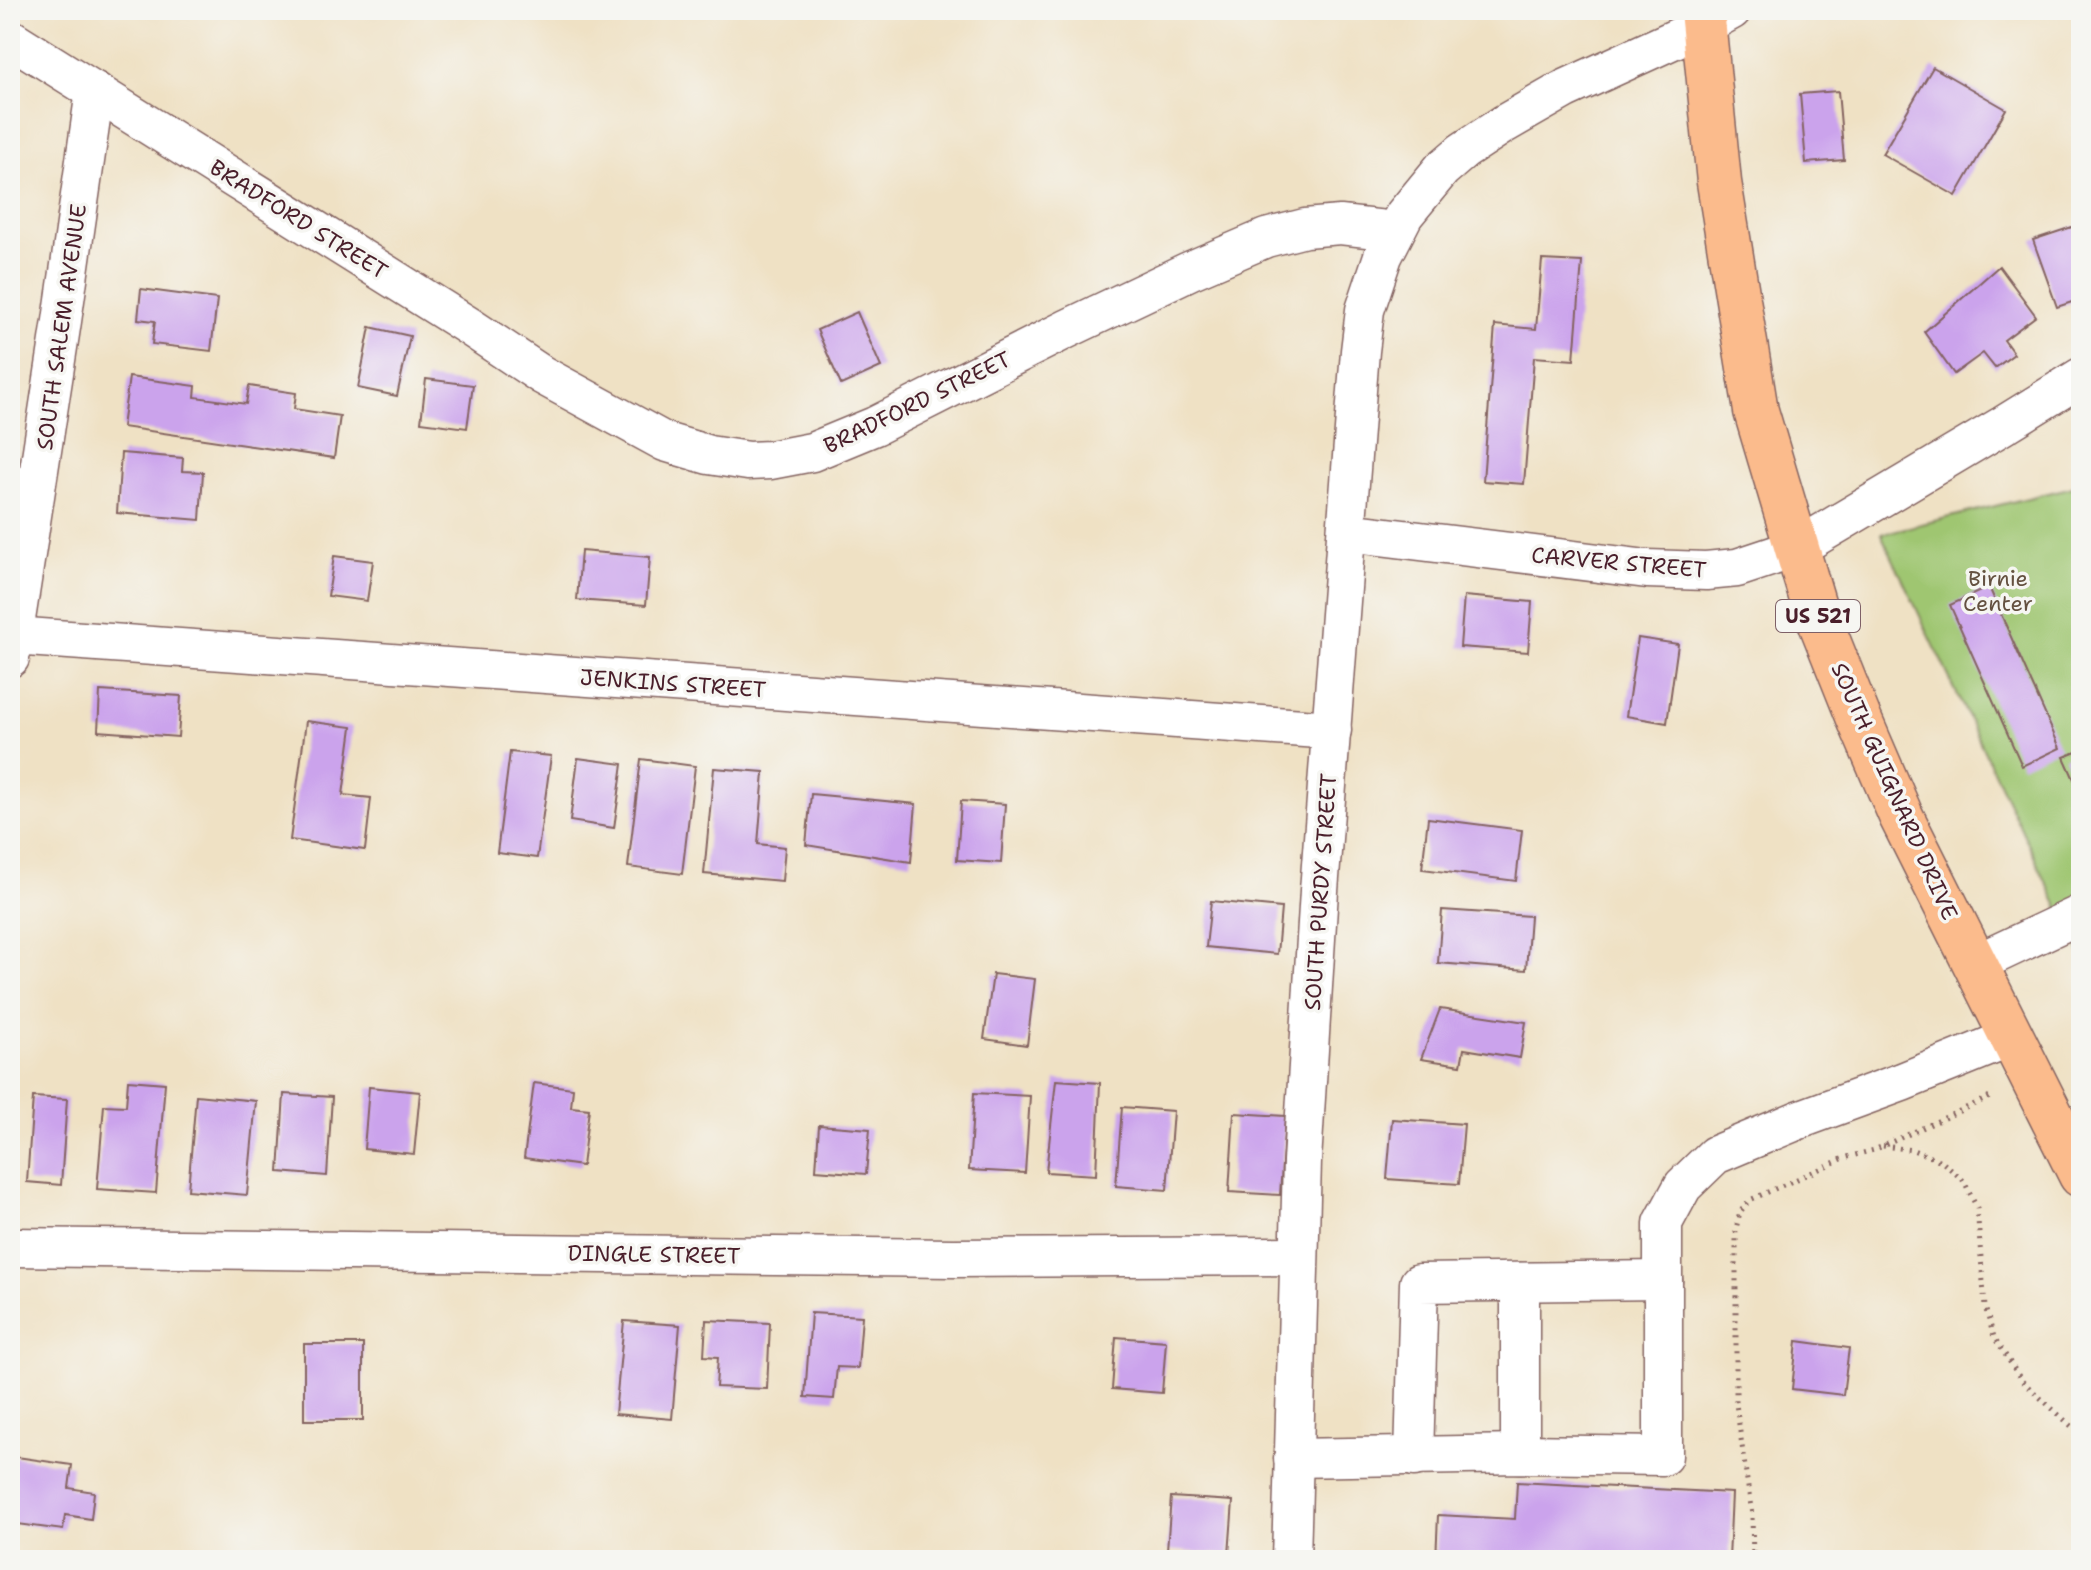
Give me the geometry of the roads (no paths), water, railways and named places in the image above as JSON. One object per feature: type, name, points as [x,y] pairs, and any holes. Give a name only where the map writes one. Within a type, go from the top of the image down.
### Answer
[{"type":"highway","name":"SOUTH GUIGNARD DRIVE","points":[[1712,15],[1719,182],[1756,411],[1814,606],[1901,816],[2081,1175]]},
{"type":"street","points":[[1395,231],[1404,215],[1442,169],[1483,138],[1565,89],[1712,15]]},
{"type":"street","name":"BRADFORD STREET","points":[[10,38],[542,375],[665,442],[709,455],[748,461],[812,452],[875,426],[1067,329],[1266,238],[1305,228],[1340,225],[1395,231]]},
{"type":"street","name":"SOUTH SALEM AVENUE","points":[[12,647],[95,91]]},
{"type":"street","name":"SOUTH PURDY STREET","points":[[1291,1560],[1302,1161],[1347,532],[1365,310],[1395,231]]},
{"type":"street","name":"CARVER STREET","points":[[1347,532],[1647,569],[1706,571],[1737,568],[1797,548],[2081,377]]},
{"type":"street","name":"JENKINS STREET","points":[[12,647],[1332,730]]},
{"type":"street","points":[[1975,964],[2081,914]]},
{"type":"street","points":[[1293,1458],[1520,1454],[1663,1456],[1663,1223],[1683,1186],[1715,1155],[2013,1037]]},
{"type":"street","name":"DINGLE STREET","points":[[10,1247],[922,1257],[1298,1256]]},
{"type":"street","points":[[1414,1457],[1419,1283],[1663,1280]]},
{"type":"street","points":[[1520,1282],[1520,1454]]},
{"type":"park label","name":"Birnie Center","points":[[1998,590]]}]
